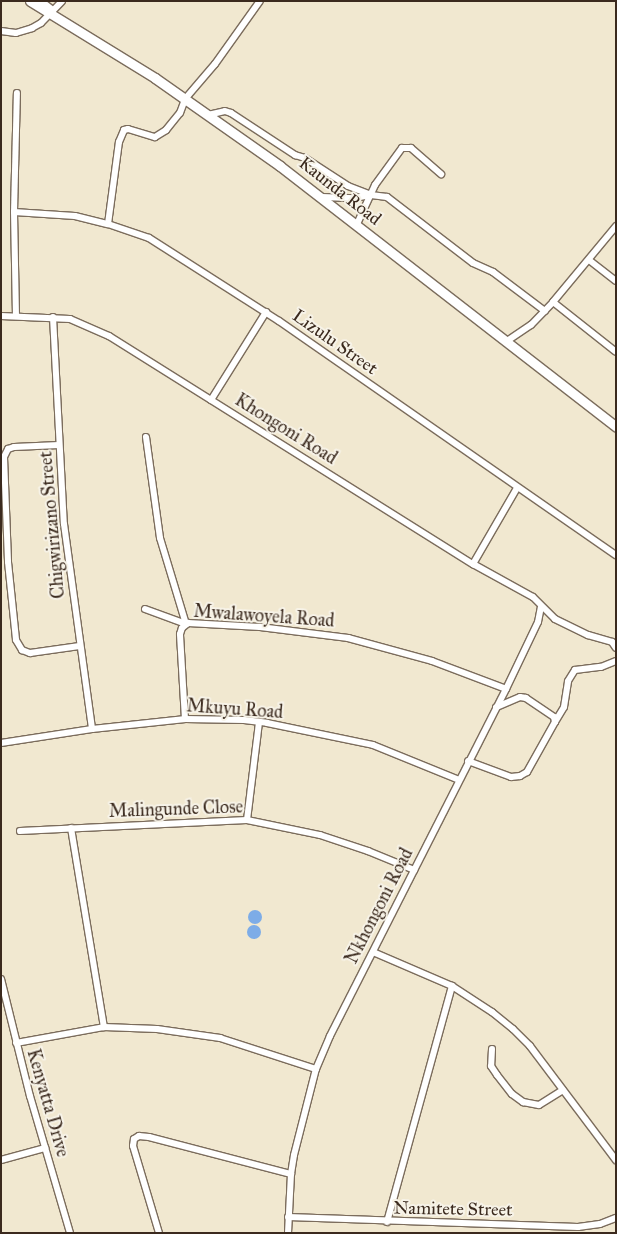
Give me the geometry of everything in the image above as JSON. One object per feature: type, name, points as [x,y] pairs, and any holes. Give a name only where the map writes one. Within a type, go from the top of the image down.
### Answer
[{"type":"main road","name":"Kaunda Road","points":[[30,1],[52,12],[185,99],[322,197],[616,427]]},
{"type":"street","points":[[41,1],[52,12]]},
{"type":"street","points":[[1,31],[16,33],[32,28],[62,1]]},
{"type":"street","points":[[108,224],[119,142],[126,129],[151,136],[166,130],[180,113],[185,99],[215,64],[260,1]]},
{"type":"street","points":[[16,92],[14,212],[16,316]]},
{"type":"street","points":[[208,115],[225,112],[231,113],[295,155],[306,158],[353,188],[371,195],[390,199],[473,263],[493,272],[545,310]]},
{"type":"street","points":[[356,224],[395,155],[404,146],[411,148],[441,174]]},
{"type":"street","points":[[322,197],[355,198],[371,195]]},
{"type":"street","name":"Lizulu Street","points":[[14,212],[75,216],[108,224],[149,238],[266,312],[616,555]]},
{"type":"street","points":[[507,342],[530,325],[554,302],[616,226]]},
{"type":"street","points":[[589,260],[616,280]]},
{"type":"street","points":[[554,302],[616,352]]},
{"type":"street","points":[[211,400],[266,312]]},
{"type":"street","name":"Khongoni Road","points":[[1,316],[70,319],[109,336],[473,564],[533,597],[555,619],[614,645]]},
{"type":"street","name":"Chigwirizano Street","points":[[54,317],[64,524],[92,729]]},
{"type":"street","points":[[146,437],[160,538],[186,624]]},
{"type":"street","points":[[59,445],[8,449],[4,455],[8,562],[16,640],[22,650],[30,653],[80,646]]},
{"type":"street","points":[[473,564],[517,488]]},
{"type":"street","name":"Nkhongoni Road","points":[[288,1233],[290,1174],[301,1120],[316,1069],[468,761],[506,690],[538,622],[541,607]]},
{"type":"street","points":[[145,609],[186,624]]},
{"type":"street","name":"Mwalawoyela Road","points":[[184,719],[180,634],[186,624],[260,627],[348,638],[432,661],[506,690]]},
{"type":"street","points":[[468,761],[511,777],[520,776],[527,772],[564,707],[568,680],[575,670],[601,667],[616,661]]},
{"type":"street","points":[[496,707],[520,697],[526,698],[554,718],[556,722]]},
{"type":"street","name":"Mkuyu Road","points":[[1,743],[92,729],[184,719],[259,722],[373,745],[459,780]]},
{"type":"street","points":[[246,820],[259,722]]},
{"type":"street","name":"Malingunde Close","points":[[20,831],[246,820],[320,835],[368,851],[414,870]]},
{"type":"street","points":[[71,828],[104,1027]]},
{"type":"street","points":[[373,952],[452,986],[492,1012],[513,1029],[530,1046],[616,1160]]},
{"type":"street","name":"Kenyatta Drive","points":[[1,980],[16,1043],[70,1233]]},
{"type":"street","points":[[387,1222],[452,986]]},
{"type":"street","points":[[16,1043],[104,1027],[156,1029],[220,1038],[316,1069]]},
{"type":"street","points":[[492,1050],[492,1066],[497,1075],[512,1094],[523,1102],[539,1104],[563,1090]]},
{"type":"street","points":[[159,1233],[133,1146],[134,1139],[139,1136],[290,1174]]},
{"type":"street","points":[[1,1160],[46,1148]]},
{"type":"street","name":"Namitete Street","points":[[288,1217],[387,1222],[578,1227],[590,1226],[616,1218]]},
{"type":"water","points":[[255,910],[260,912],[262,917],[260,922],[255,924],[250,922],[248,917],[250,912]]},
{"type":"water","points":[[254,925],[259,927],[261,932],[259,937],[254,939],[249,937],[247,932],[249,927]]}]
